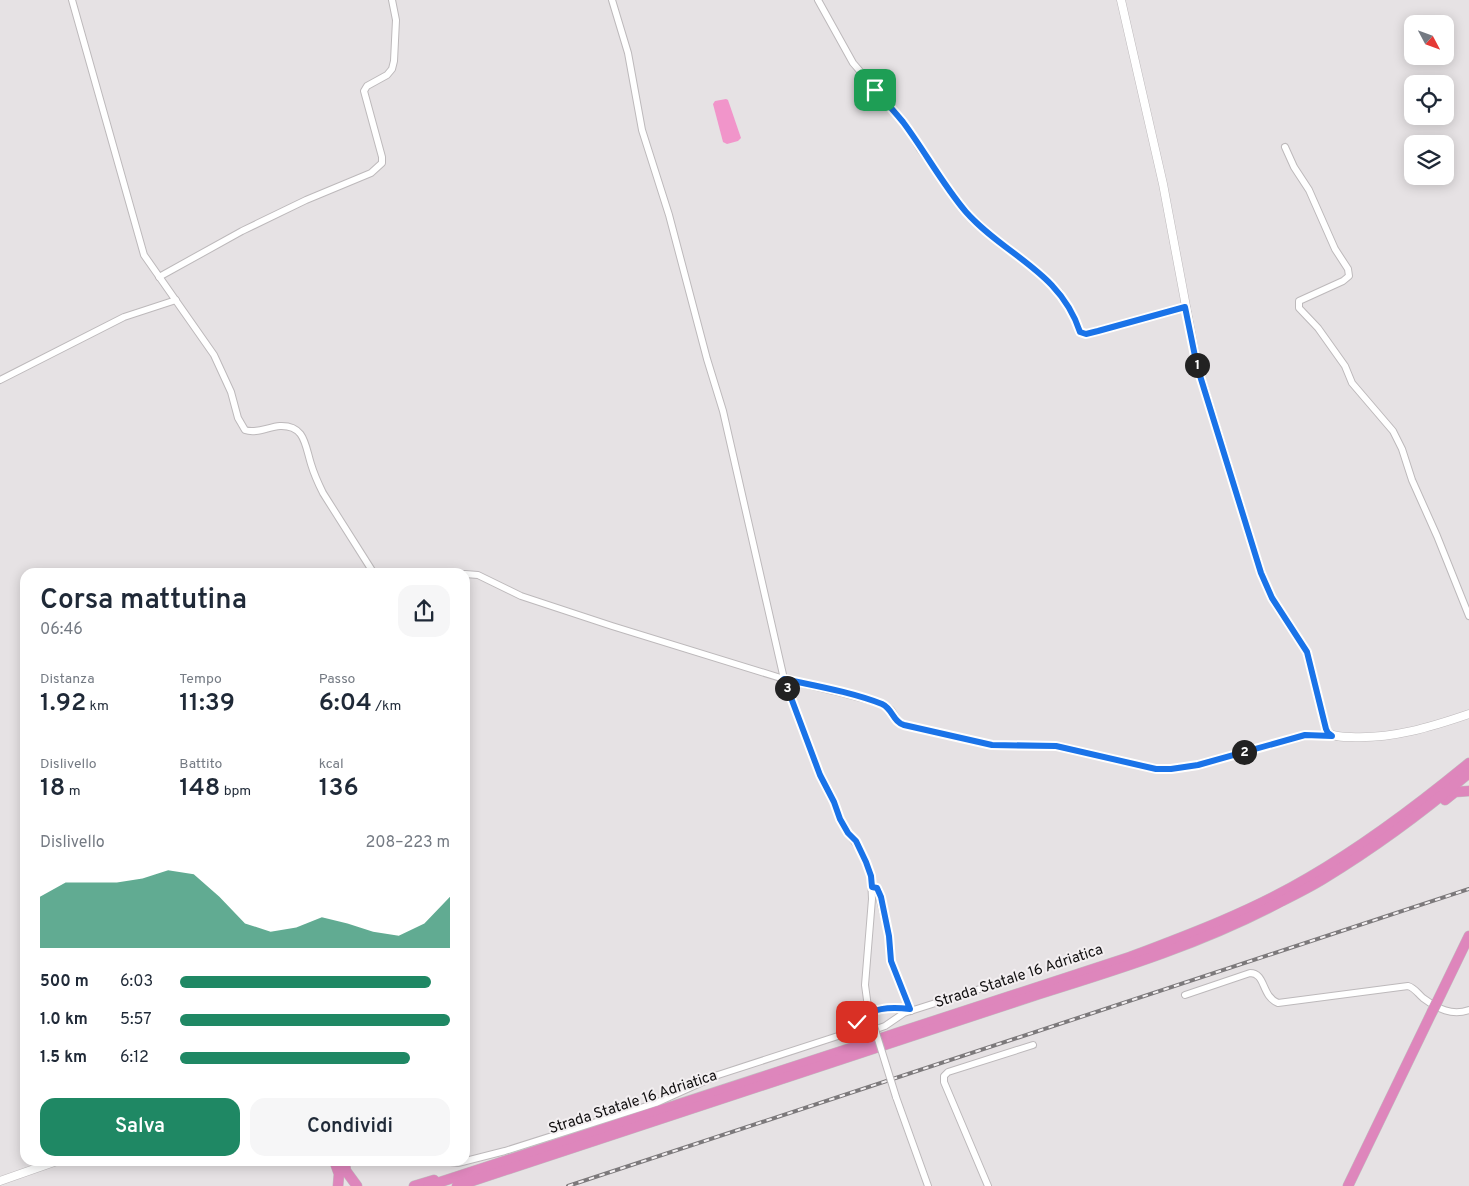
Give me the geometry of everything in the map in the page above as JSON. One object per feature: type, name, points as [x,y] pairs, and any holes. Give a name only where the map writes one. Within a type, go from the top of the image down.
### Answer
[{"type":"highway","name":"Strada Statale 16 Adriatica","points":[[428,1186],[1130,957],[1221,922],[1307,879],[1340,859],[1414,808],[1469,763]]},
{"type":"highway","name":"Strada Statale 16 Adriatica","points":[[457,1186],[1168,952],[1257,914],[1321,880],[1412,819],[1469,772]]},
{"type":"highway","points":[[1350,861],[1384,846],[1455,792],[1469,791]]},
{"type":"highway","points":[[1348,1186],[1469,936]]},
{"type":"highway","points":[[336,1166],[339,1174],[338,1186]]},
{"type":"highway","points":[[345,1166],[346,1172],[357,1186]]},
{"type":"highway","points":[[414,1186],[470,1172]]},
{"type":"street","points":[[72,0],[144,255],[214,355],[231,392],[238,418],[245,430],[253,432],[273,426],[290,427],[303,437],[323,493],[370,568]]},
{"type":"street","points":[[159,277],[242,231],[298,204],[371,173],[378,168],[382,163],[382,157],[364,91],[367,86],[387,76],[392,69],[396,20],[392,0]]},
{"type":"street","points":[[612,0],[628,53],[642,130],[669,215],[707,359],[723,411],[784,679],[820,775],[834,802],[840,819],[848,833],[856,841],[871,876],[872,887],[865,985],[868,1007],[896,1097],[928,1186]]},
{"type":"street","points":[[818,0],[853,64],[902,122],[966,212],[1002,245],[1042,275],[1059,292],[1071,310],[1080,332],[1086,334],[1185,307]]},
{"type":"street","points":[[1121,0],[1163,184],[1197,366],[1261,573],[1272,598],[1307,652],[1326,729],[1332,736]]},
{"type":"street","points":[[1285,147],[1294,167],[1309,190],[1335,249],[1348,269],[1349,276],[1343,281],[1299,301],[1299,308],[1318,328],[1345,366],[1352,384],[1393,431],[1469,616]]},
{"type":"street","points":[[0,380],[124,318],[176,300]]},
{"type":"street","points":[[470,574],[478,575],[535,601],[784,679],[834,690],[882,704],[891,710],[900,724],[992,745],[1056,746],[1156,769],[1198,765],[1305,735],[1363,738],[1396,735],[1469,714]]},
{"type":"street","points":[[872,887],[877,888],[881,897],[889,936],[891,961],[910,1010]]},
{"type":"street","points":[[1186,995],[1250,973],[1255,973],[1260,976],[1266,994],[1271,1000],[1278,1003],[1408,986],[1412,987],[1425,999],[1452,1014],[1469,1010]]},
{"type":"street","points":[[838,1036],[863,1014],[882,1008],[920,1009],[1008,980]]},
{"type":"street","points":[[470,1160],[505,1151],[656,1103],[718,1075],[838,1036],[868,1032],[885,1026],[910,1010]]},
{"type":"street","points":[[988,1186],[944,1082],[944,1076],[948,1072],[1033,1045]]},
{"type":"street","points":[[0,1181],[43,1166]]},
{"type":"shaded area","points":[[728,100],[741,138],[738,141],[727,144],[723,142],[713,104],[715,101]]},
{"type":"railway","points":[[568,1186],[1469,889]]},
{"type":"route","points":[[857,1022],[863,1014],[882,1008],[910,1009],[891,961],[889,936],[881,897],[877,888],[872,887],[871,876],[860,849],[840,819],[834,802],[820,775],[784,679],[834,690],[882,704],[891,710],[900,724],[904,725],[992,745],[1016,747],[1056,746],[1156,769],[1198,765],[1305,735],[1332,736],[1326,729],[1307,652],[1272,598],[1261,573],[1197,366],[1185,307],[1086,334],[1080,332],[1071,310],[1059,292],[1027,262],[1002,245],[966,212],[902,122],[875,90]]}]
